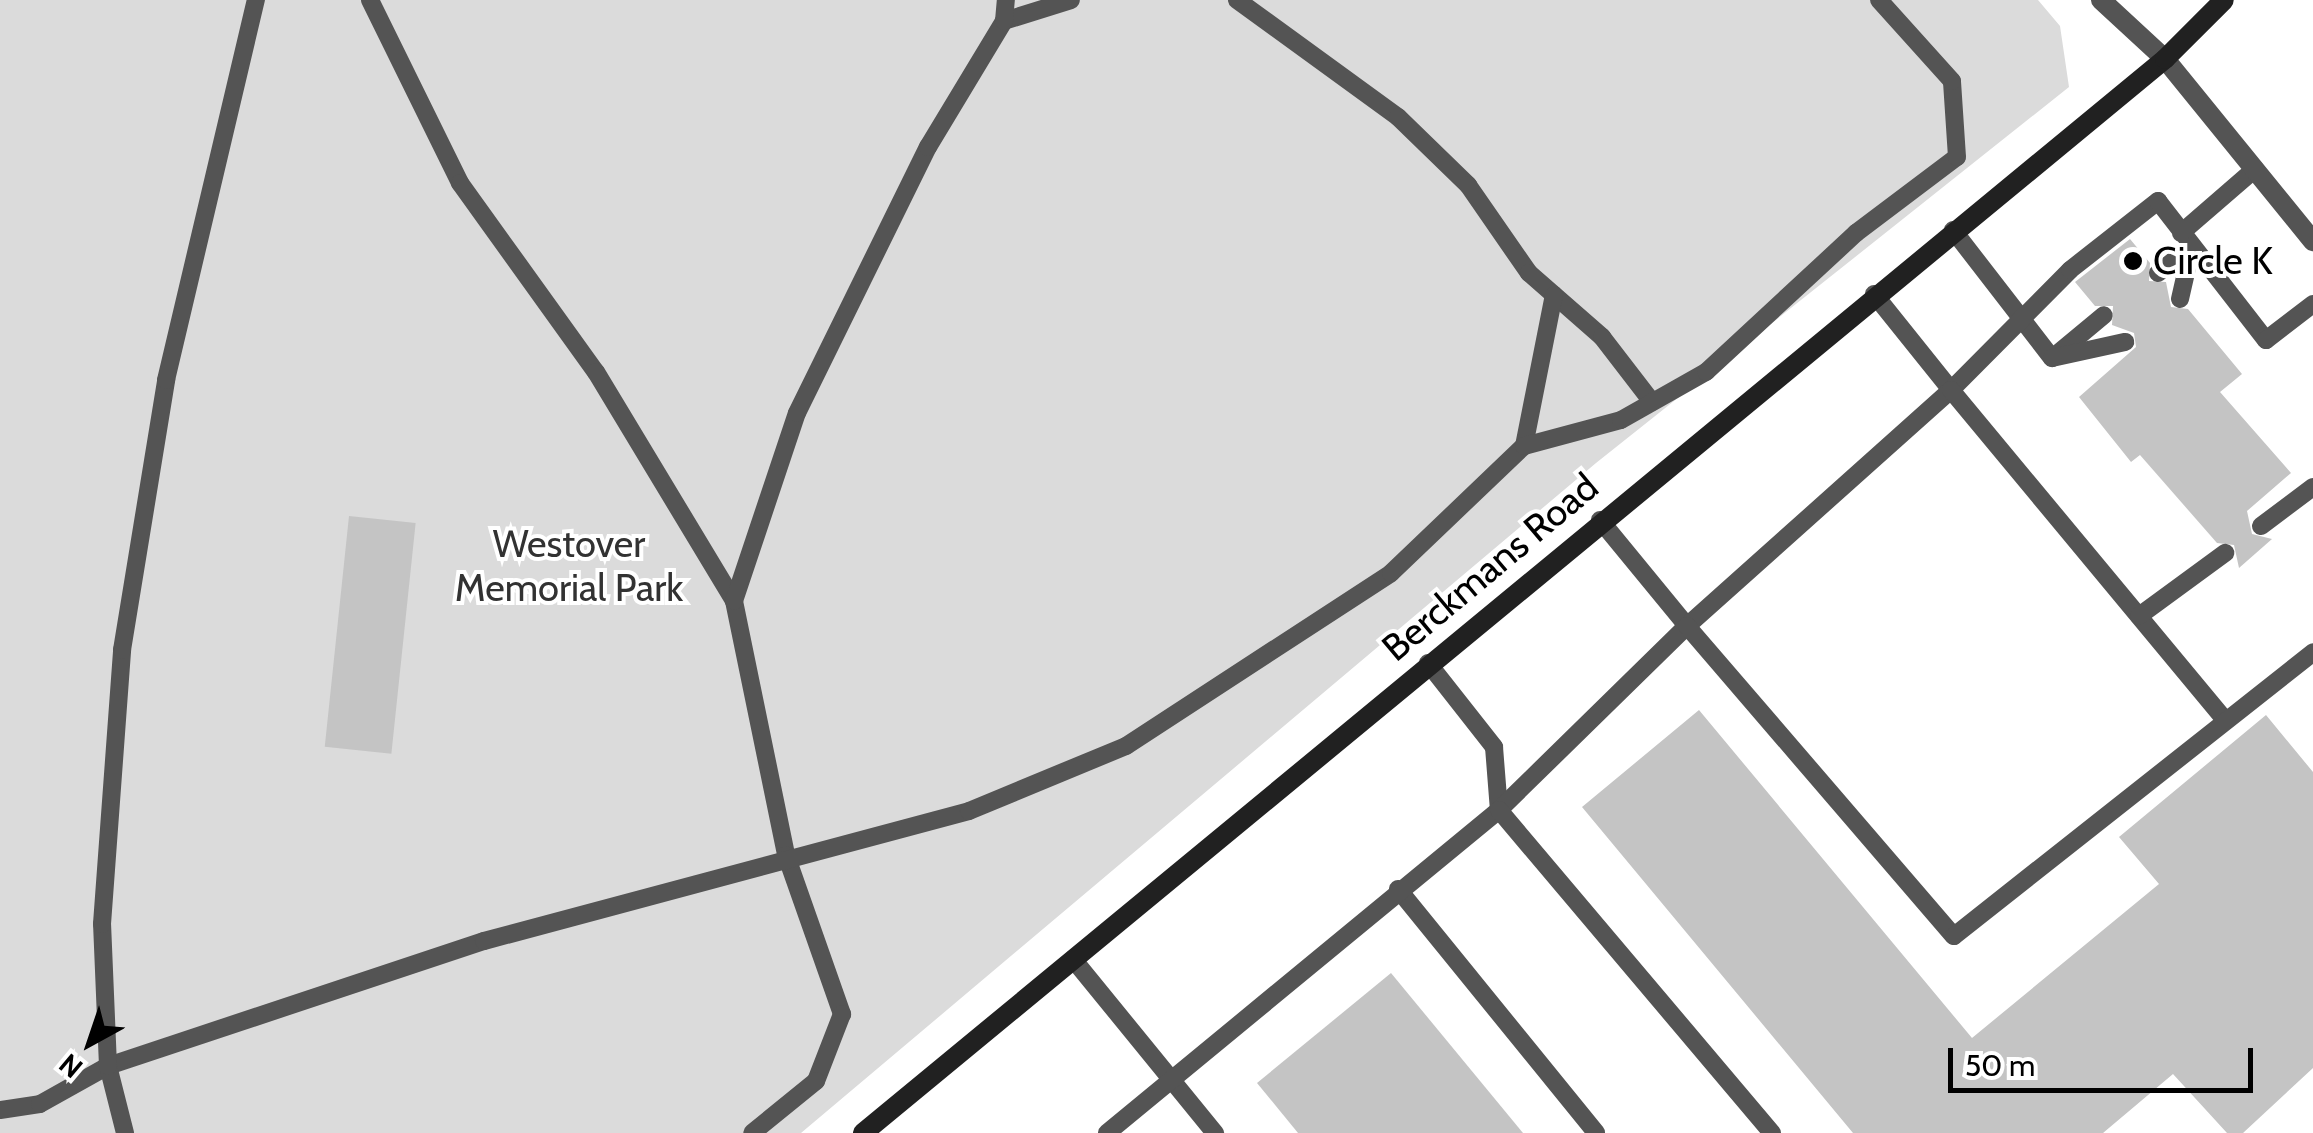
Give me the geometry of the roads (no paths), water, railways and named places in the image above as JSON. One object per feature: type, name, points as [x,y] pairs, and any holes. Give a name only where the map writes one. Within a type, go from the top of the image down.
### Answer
[{"type":"main road","name":"Berckmans Road","points":[[863,1133],[1874,294],[2166,59],[2224,0]]},
{"type":"street","points":[[2101,0],[2166,59],[2313,241]]},
{"type":"lane","points":[[125,1133],[108,1066],[102,924],[122,650],[166,380],[256,0]]},
{"type":"lane","points":[[370,0],[460,182],[596,372],[734,602],[786,854],[842,1014],[816,1081],[752,1133]]},
{"type":"lane","points":[[734,602],[796,414],[862,272],[1004,21],[1006,0]]},
{"type":"lane","points":[[1004,21],[1071,0]]},
{"type":"lane","points":[[1237,0],[1398,118],[1468,186],[1554,295],[1652,402]]},
{"type":"lane","points":[[0,1110],[40,1104],[108,1066],[484,941],[786,854],[969,811],[1126,746],[1391,573],[1524,446],[1652,402],[1706,372],[1856,233],[1957,157],[1952,81],[1878,0]]},
{"type":"lane","points":[[2158,273],[2255,169]]},
{"type":"lane","points":[[1108,1133],[1398,889],[1500,810],[1687,626],[2025,322],[2070,270],[2158,202],[2266,340],[2313,304]]},
{"type":"lane","points":[[1953,230],[2052,358]]},
{"type":"lane","points":[[2180,299],[2187,239]]},
{"type":"lane","points":[[1874,294],[2226,721]]},
{"type":"lane","points":[[1524,446],[1554,295]]},
{"type":"lane","points":[[2052,358],[2104,316]]},
{"type":"lane","points":[[2052,358],[2126,342]]},
{"type":"lane","points":[[2261,526],[2313,487]]},
{"type":"lane","points":[[1600,520],[1954,936],[2226,721],[2311,659]]},
{"type":"lane","points":[[2139,616],[2226,553]]},
{"type":"lane","points":[[1428,663],[1494,747],[1500,810],[1772,1133]]},
{"type":"lane","points":[[1398,889],[1596,1133]]},
{"type":"lane","points":[[1073,959],[1215,1133]]},
{"type":"place","name":"Circle K","points":[[2133,261]]},
{"type":"park label","name":"Westover Memorial Park","points":[[569,566]]}]
